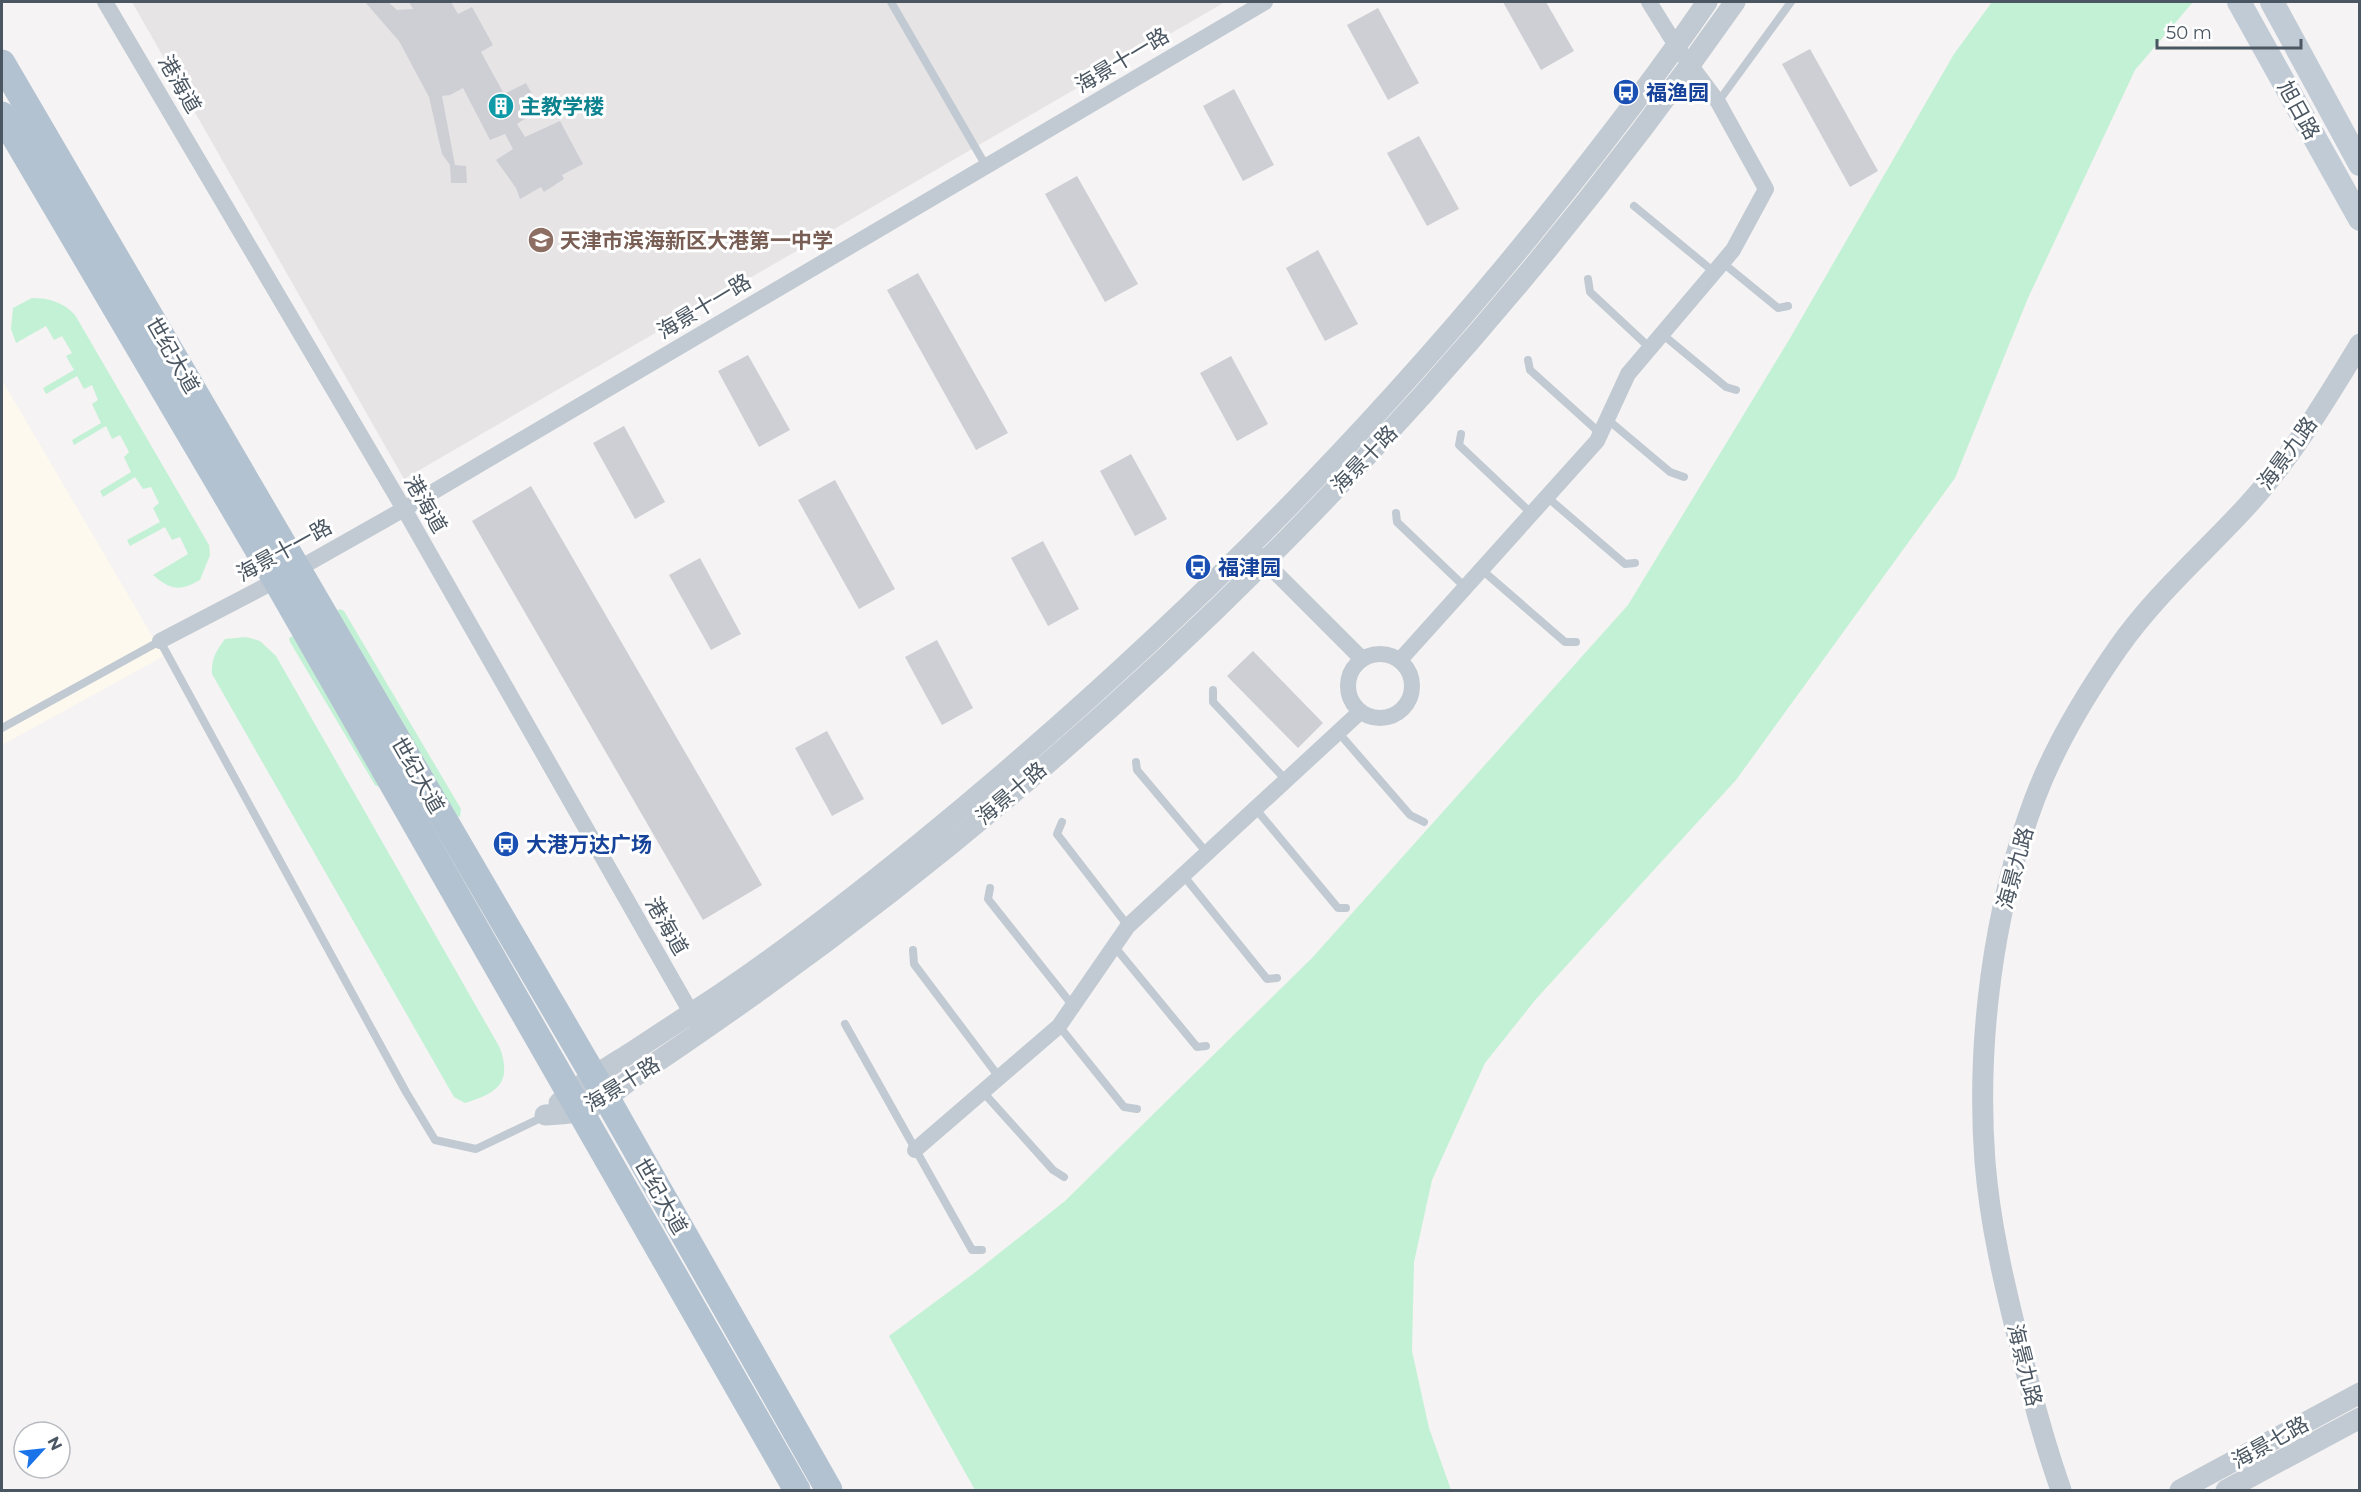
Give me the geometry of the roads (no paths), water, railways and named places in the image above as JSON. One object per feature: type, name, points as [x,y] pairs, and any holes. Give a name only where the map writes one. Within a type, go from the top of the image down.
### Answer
[{"type":"main road","name":"旭日路","points":[[2239,2],[2360,219]]},
{"type":"main road","name":"旭日路","points":[[2272,2],[2360,164]]},
{"type":"main road","name":"世纪大道","points":[[2,63],[287,575],[576,1102],[797,1491]]},
{"type":"main road","name":"世纪大道","points":[[2,115],[600,1087],[829,1491]]},
{"type":"street","name":"港海道","points":[[105,2],[404,509],[702,1032]]},
{"type":"street","name":"海景十一路","points":[[160,641],[287,575],[404,509],[1265,2]]},
{"type":"street","points":[[1401,660],[1598,441],[1628,374],[1733,250],[1766,189],[1718,102],[1677,47],[1649,2]]},
{"type":"street","name":"海景十路","points":[[600,1087],[691,1013],[804,934],[962,809],[1143,650],[1257,555],[1477,302],[1572,184],[1677,47],[1707,2]]},
{"type":"street","name":"海景十路","points":[[545,1115],[576,1102],[702,1032],[865,913],[1049,762],[1257,555],[1374,448],[1481,329],[1554,241],[1735,2]]},
{"type":"street","name":"海景九路","points":[[2061,1491],[2032,1396],[2005,1289],[1992,1222],[1985,1162],[1984,1063],[1988,1010],[1996,951],[2013,870],[2024,829],[2050,764],[2075,716],[2112,656],[2149,608],[2248,505],[2266,483],[2305,430],[2360,344]]},
{"type":"street","name":"海景九路","points":[[2071,1491],[2046,1415],[2012,1284],[1995,1182],[1993,1102],[1997,1017],[2003,962],[2014,900],[2024,861],[2046,797],[2068,748],[2096,699],[2165,605],[2258,509],[2304,447],[2360,361]]},
{"type":"street","points":[[1257,555],[1362,659]]},
{"type":"street","points":[[1382,654],[1401,660],[1412,677],[1411,697],[1406,706],[1389,717],[1379,718],[1360,712],[1349,695],[1348,685],[1350,675],[1362,659],[1382,654]]},
{"type":"street","points":[[915,1150],[1059,1026],[1128,926],[1360,712]]},
{"type":"street","name":"海景七路","points":[[2180,1491],[2360,1393]]},
{"type":"street","name":"海景七路","points":[[2226,1491],[2360,1418]]},
{"type":"lane","points":[[891,2],[986,166]]},
{"type":"lane","points":[[1718,102],[1791,2]]},
{"type":"lane","points":[[1634,206],[1779,308],[1788,306]]},
{"type":"lane","points":[[1588,279],[1590,292],[1650,348]]},
{"type":"lane","points":[[1662,334],[1726,387],[1736,390]]},
{"type":"lane","points":[[1528,360],[1530,370],[1604,427],[1670,472],[1684,477]]},
{"type":"lane","points":[[1461,434],[1459,445],[1532,514]]},
{"type":"lane","points":[[1547,497],[1625,564],[1635,563]]},
{"type":"lane","points":[[1396,513],[1397,522],[1466,588]]},
{"type":"lane","points":[[1482,570],[1565,642],[1576,642]]},
{"type":"lane","points":[[2,728],[160,641],[406,1092],[435,1140],[476,1149],[545,1115]]},
{"type":"lane","points":[[1213,690],[1213,702],[1286,780]]},
{"type":"lane","points":[[1338,732],[1410,815],[1424,822]]},
{"type":"lane","points":[[1136,762],[1137,770],[1207,853]]},
{"type":"lane","points":[[1255,808],[1338,908],[1346,908]]},
{"type":"lane","points":[[1062,822],[1057,834],[1128,926]]},
{"type":"lane","points":[[1183,875],[1267,979],[1277,978]]},
{"type":"lane","points":[[990,888],[988,899],[1073,1006]]},
{"type":"lane","points":[[1114,946],[1197,1047],[1206,1046]]},
{"type":"lane","points":[[913,950],[914,964],[999,1077]]},
{"type":"lane","points":[[845,1024],[972,1250],[982,1250]]},
{"type":"lane","points":[[1059,1026],[1124,1107],[1137,1109]]},
{"type":"lane","points":[[983,1092],[1053,1170],[1064,1177]]},
{"type":"place","name":"福渔园","points":[[1626,92]]},
{"type":"place","name":"主教学楼","points":[[501,106]]},
{"type":"place","name":"天津市滨海新区大港第一中学","points":[[541,240]]},
{"type":"place","name":"福津园","points":[[1198,567]]},
{"type":"place","name":"大港万达广场","points":[[506,844]]}]
